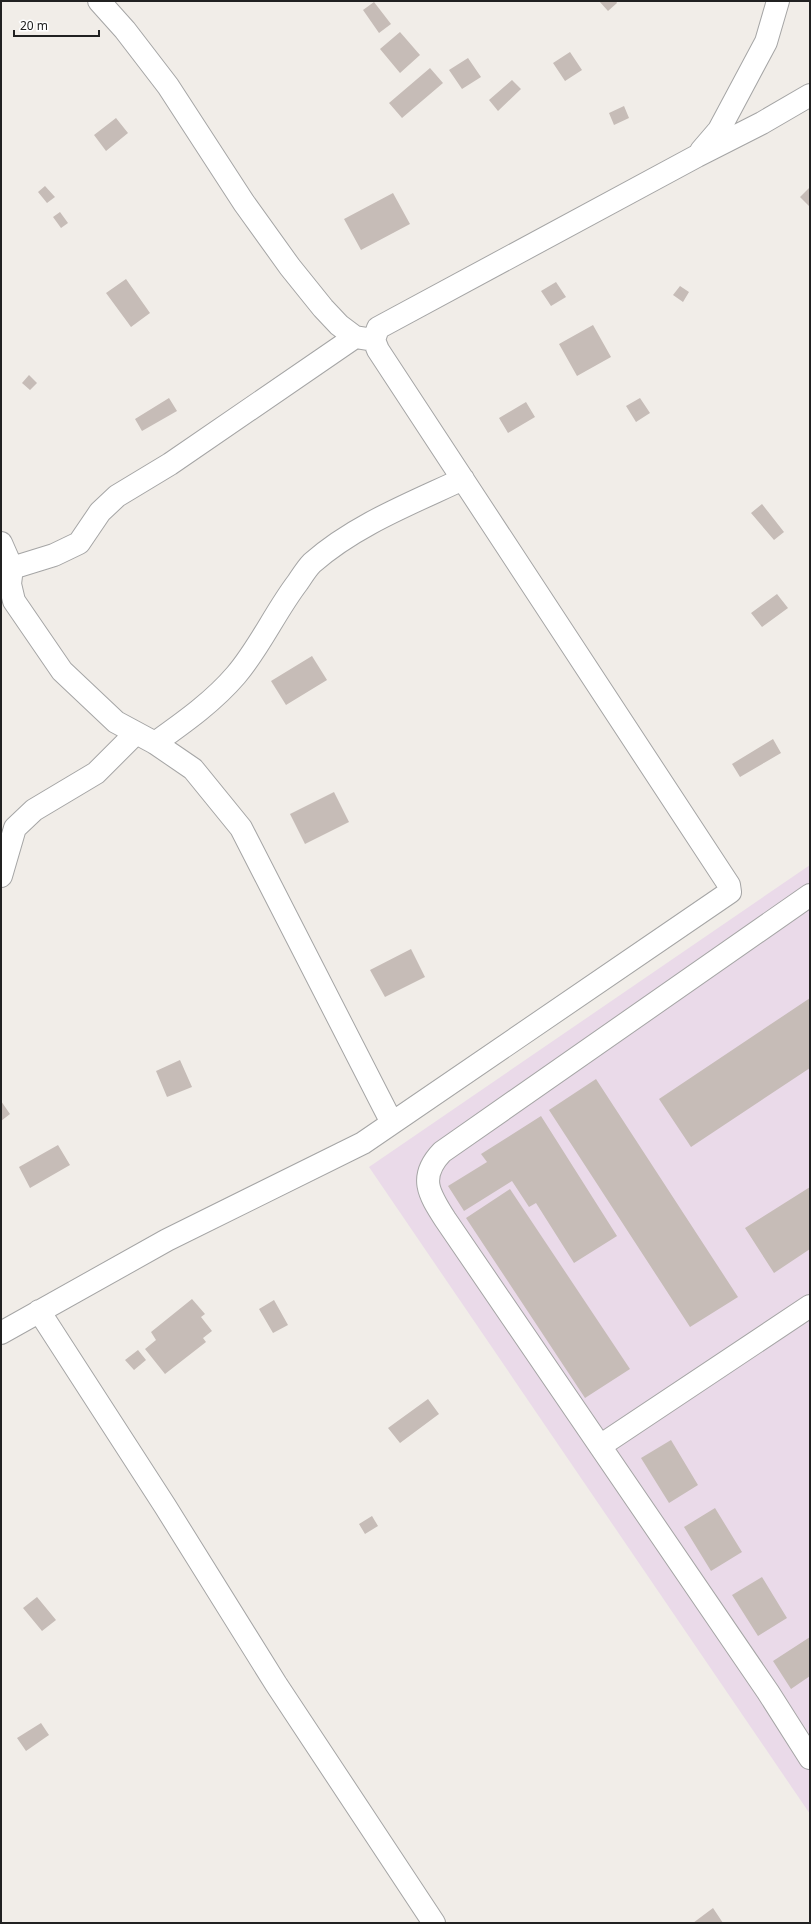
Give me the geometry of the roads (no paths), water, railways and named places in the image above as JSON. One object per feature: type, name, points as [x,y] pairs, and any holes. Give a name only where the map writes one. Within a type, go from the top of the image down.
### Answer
[{"type":"street","points":[[1,1333],[166,1240],[363,1143],[730,892],[728,884],[378,350],[365,338],[339,325],[323,308],[290,267],[244,203],[168,86],[125,30],[99,1]]},
{"type":"street","points":[[697,156],[719,130],[766,42],[778,1]]},
{"type":"street","points":[[12,568],[54,555],[79,543],[100,512],[117,496],[170,464],[365,338],[378,328],[697,156],[762,123],[810,95]]},
{"type":"street","points":[[1,876],[15,828],[34,810],[96,773],[146,738],[201,710],[236,675],[263,637],[283,601],[311,563],[340,542],[389,514],[463,479]]},
{"type":"street","points":[[1,544],[12,568],[10,584],[14,601],[62,671],[116,722],[146,738],[193,769],[241,828],[392,1123]]},
{"type":"street","points":[[810,896],[442,1152],[432,1162],[428,1173],[428,1185],[432,1198],[768,1692],[810,1758]]},
{"type":"street","points":[[600,1446],[810,1306]]},
{"type":"street","points":[[39,1311],[165,1506],[276,1684],[434,1923]]}]
